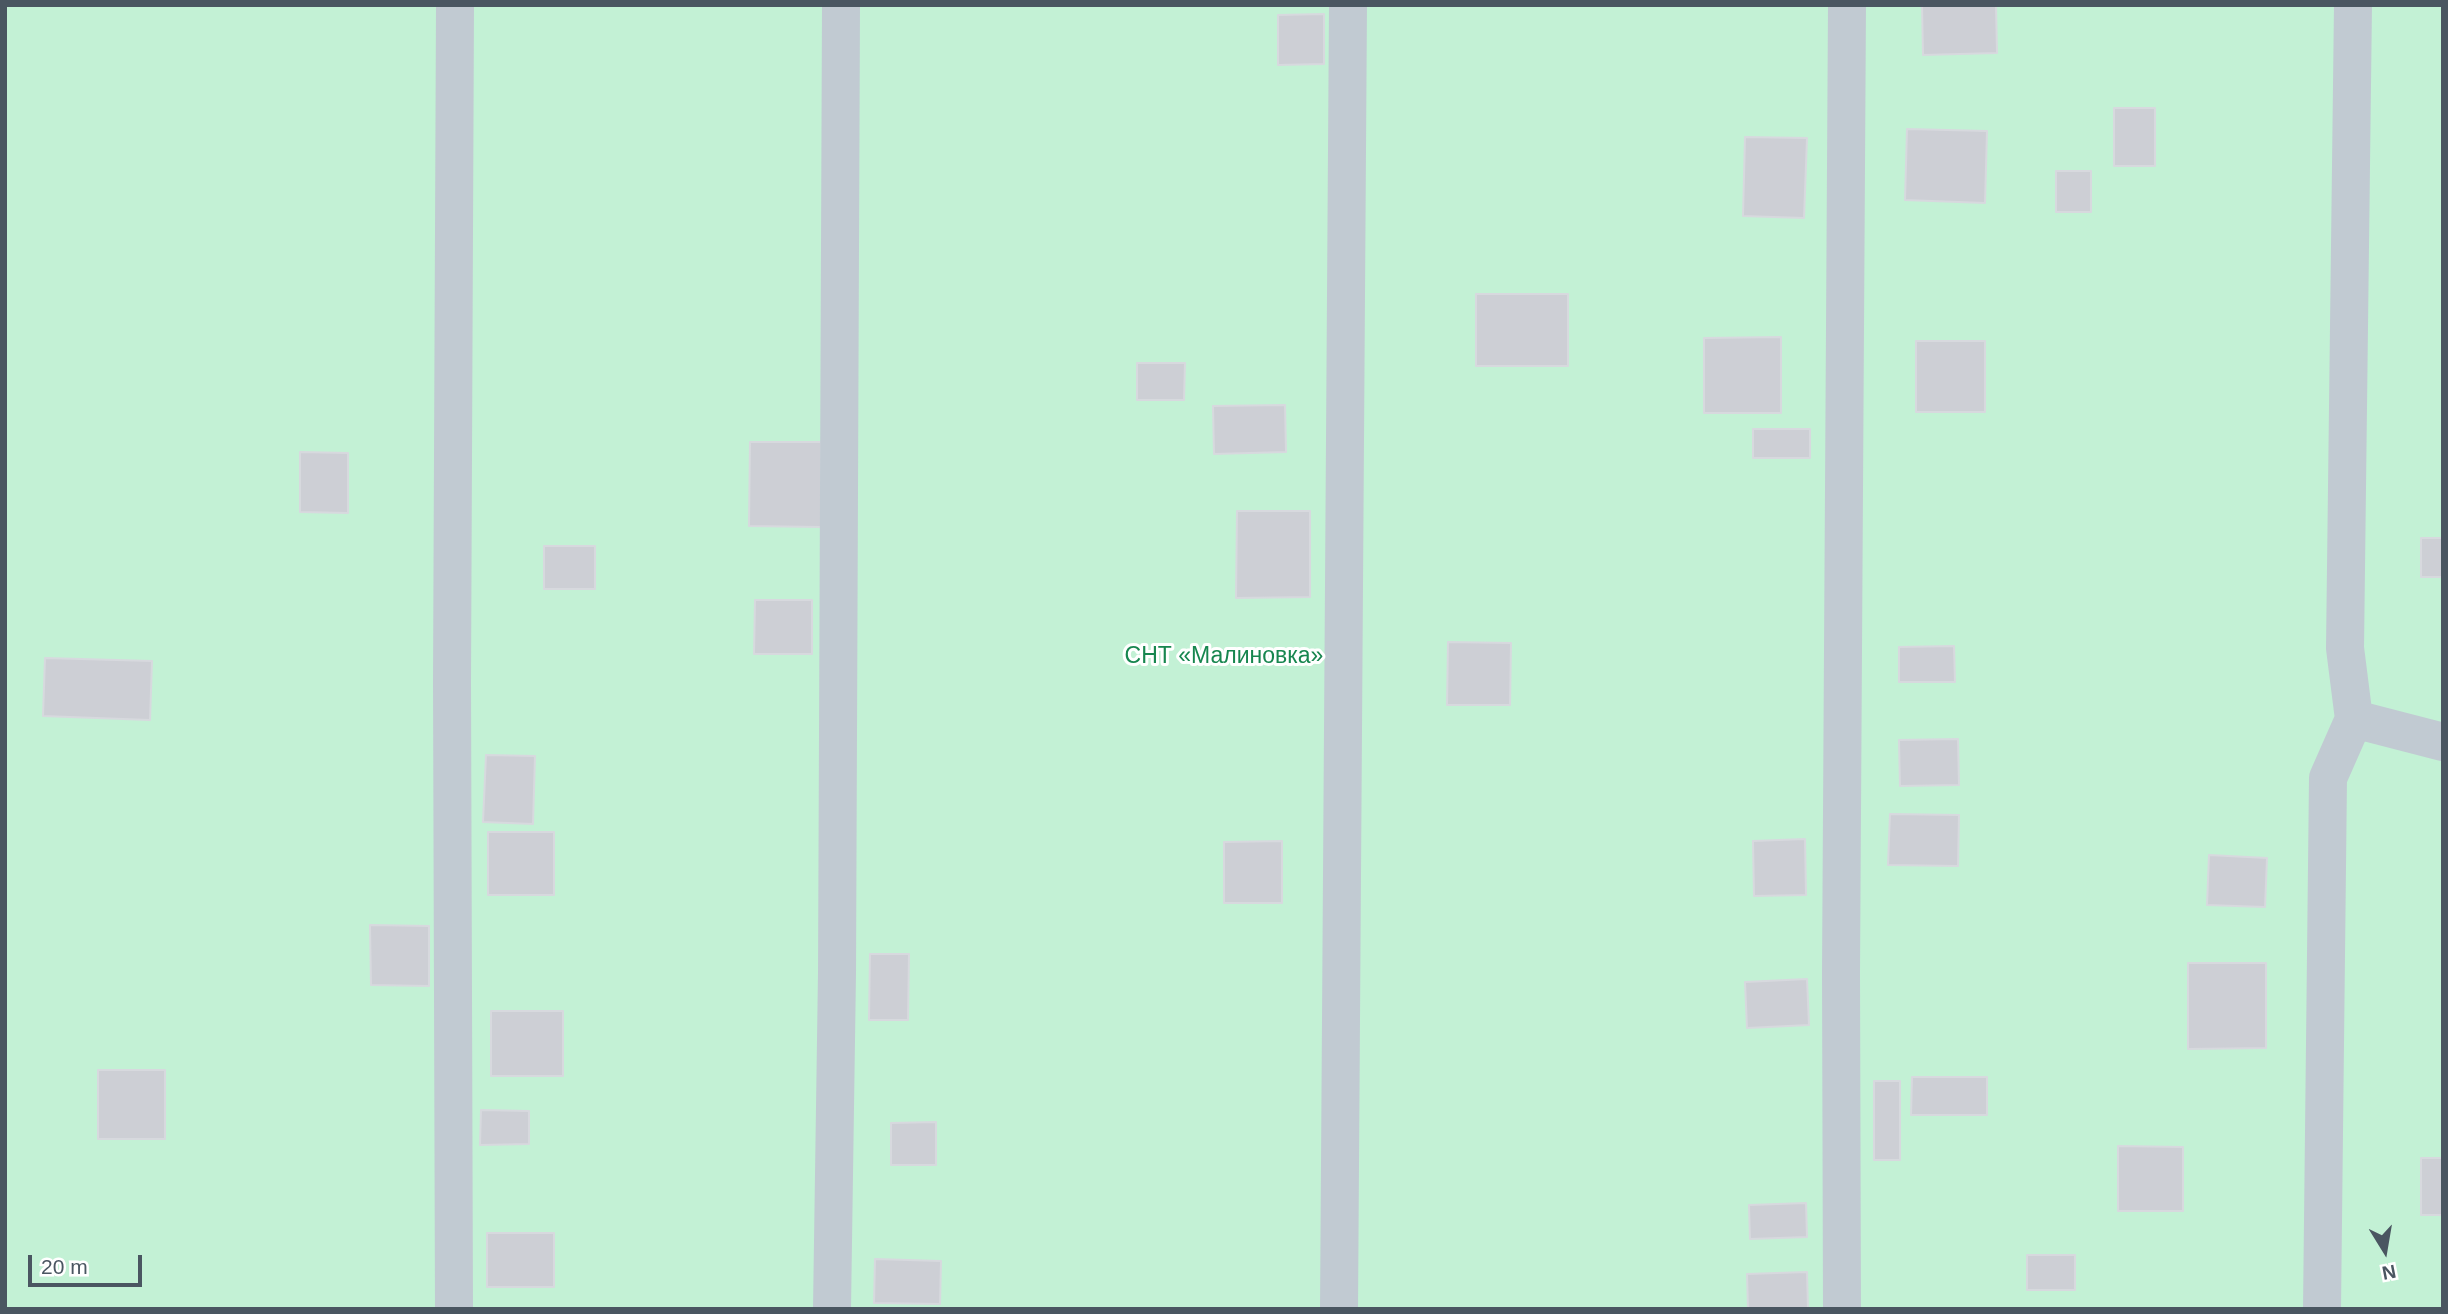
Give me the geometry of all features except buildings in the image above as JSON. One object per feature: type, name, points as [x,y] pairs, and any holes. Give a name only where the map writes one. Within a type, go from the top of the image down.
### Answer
[{"type":"street","points":[[454,1309],[452,668],[455,5]]},
{"type":"street","points":[[832,1309],[837,973],[841,5]]},
{"type":"street","points":[[1339,1309],[1348,5]]},
{"type":"street","points":[[1842,1309],[1841,959],[1847,5]]},
{"type":"street","points":[[2322,1309],[2328,778],[2354,719],[2345,648],[2353,5]]},
{"type":"street","points":[[2354,719],[2443,742]]},
{"type":"green space","name":"СНТ «Малиновка»","points":[[5,5],[2443,5],[2443,1309],[5,1309]]}]
